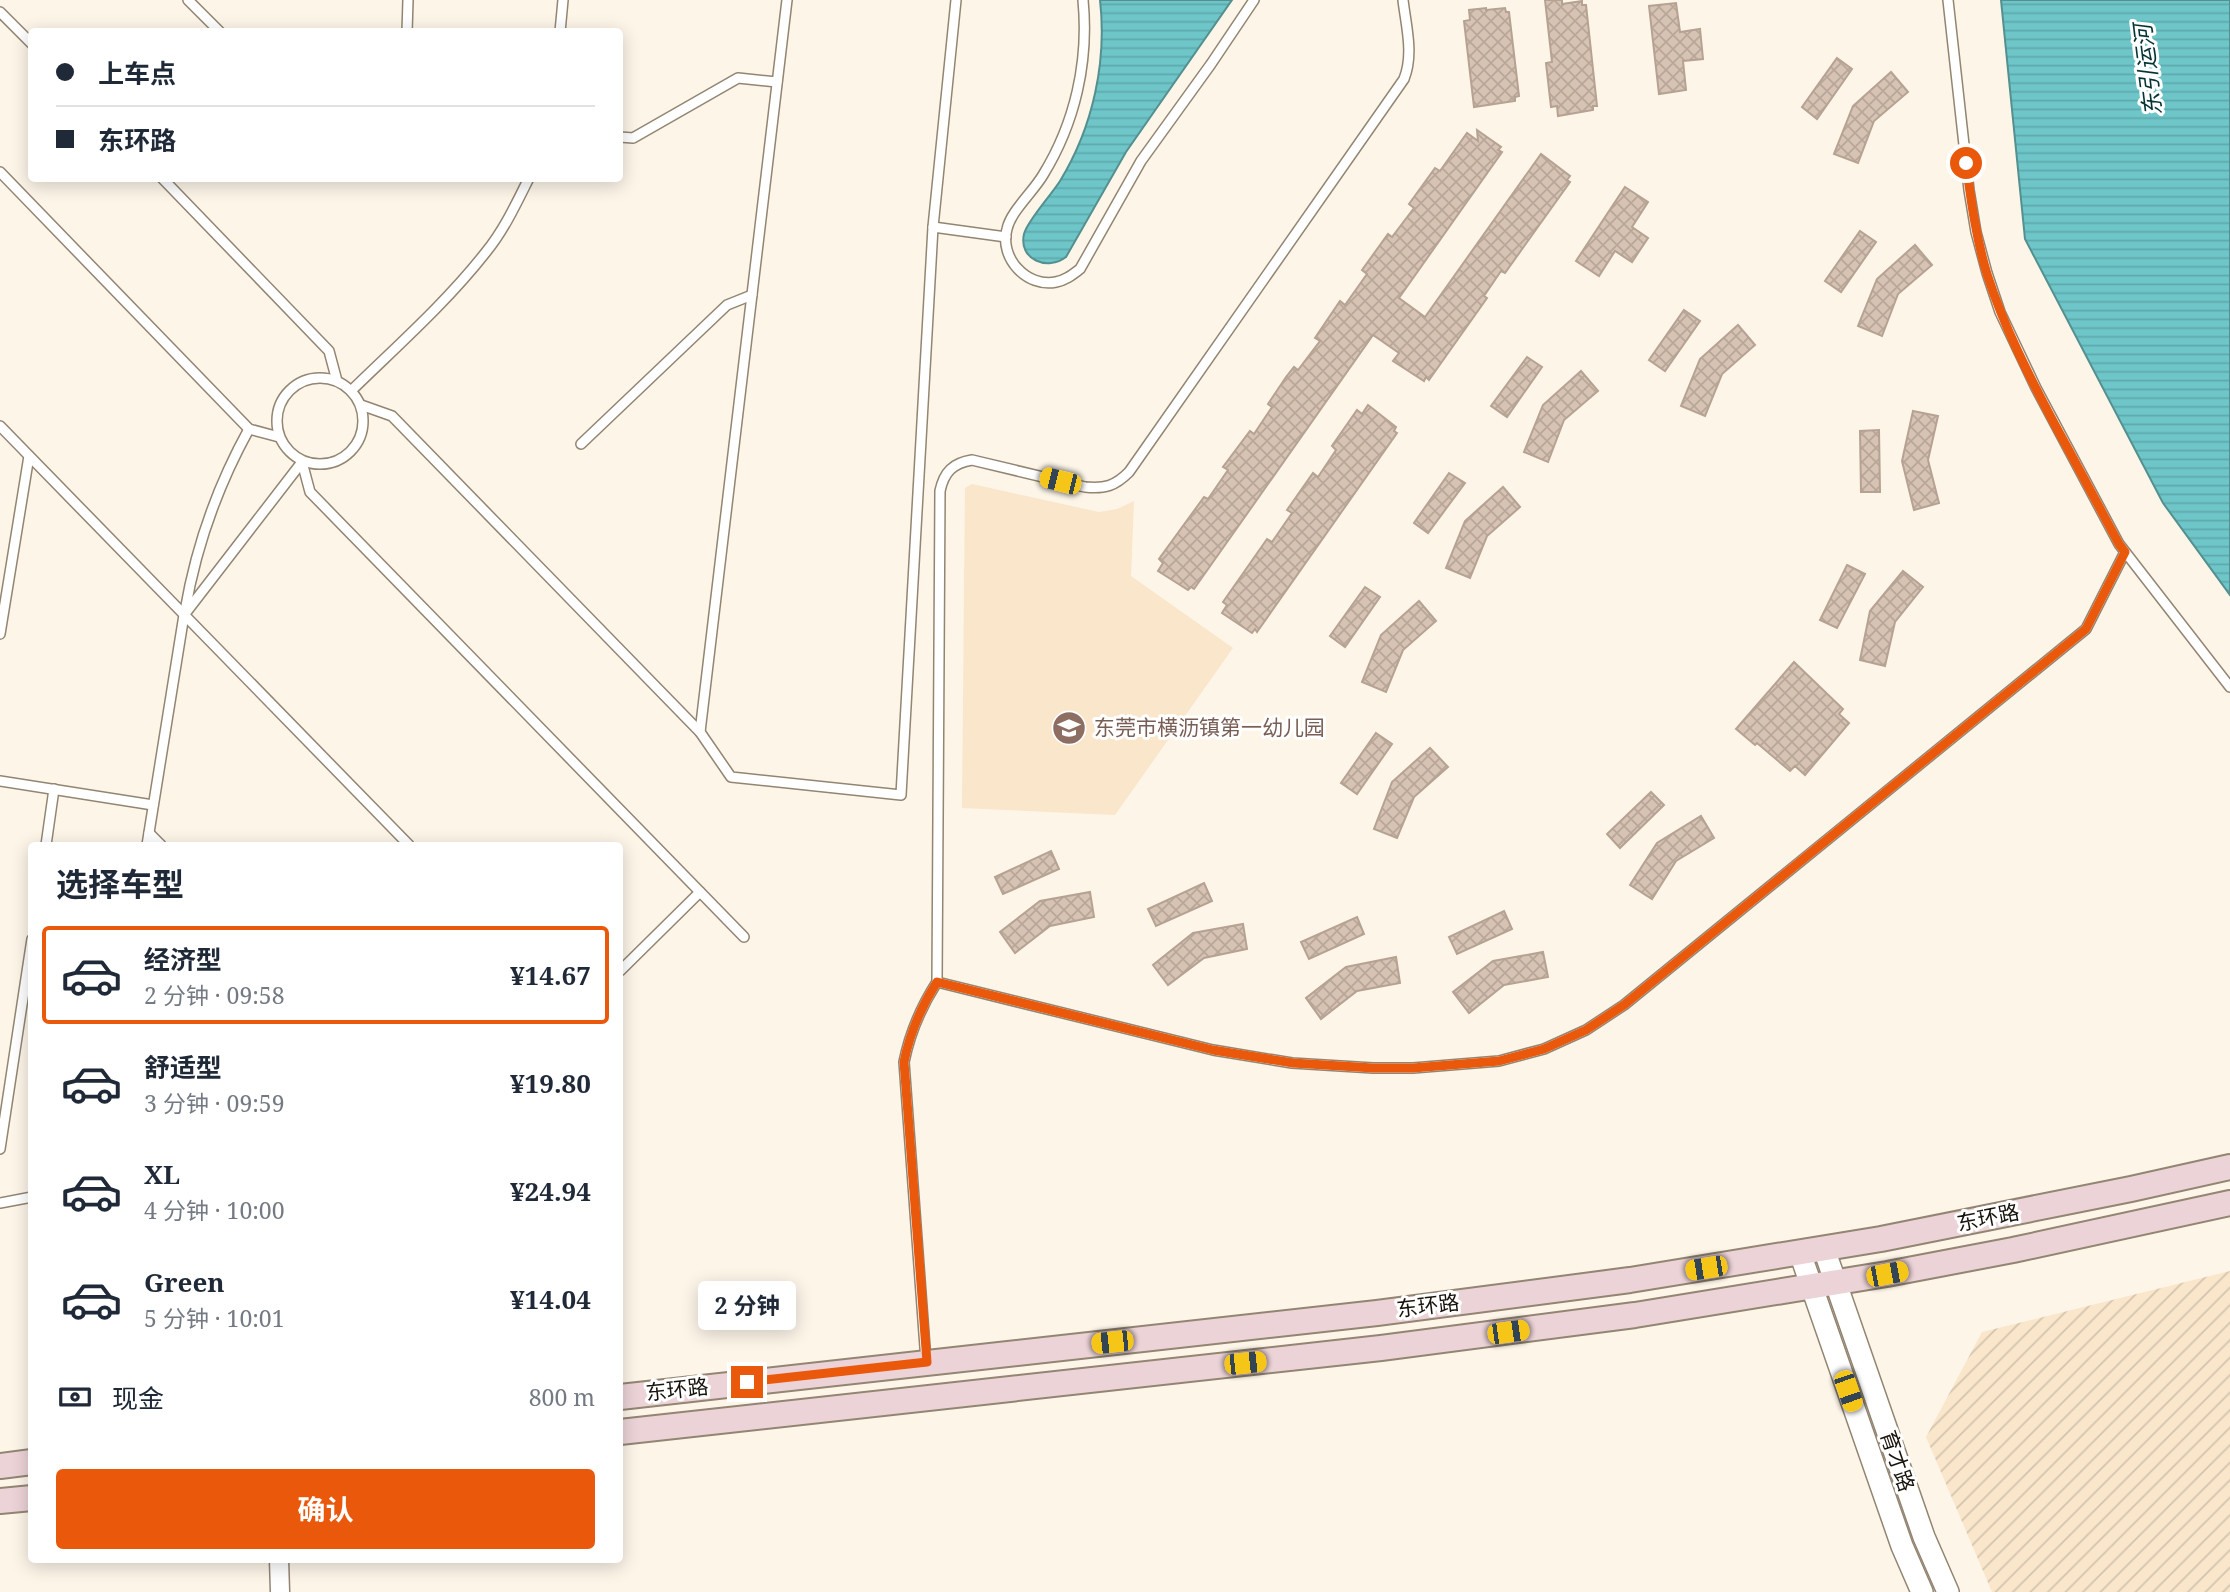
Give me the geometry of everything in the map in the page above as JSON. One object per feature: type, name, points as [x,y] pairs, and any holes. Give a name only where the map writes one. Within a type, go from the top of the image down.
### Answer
[{"type":"main road","name":"东环路","points":[[623,1397],[1504,1297],[1630,1280],[1812,1251],[2007,1215],[2230,1167]]},
{"type":"main road","name":"东环路","points":[[623,1432],[1482,1335],[1635,1315],[1824,1285],[2013,1250],[2230,1203]]},
{"type":"main road","points":[[0,1465],[28,1462]]},
{"type":"main road","points":[[0,1502],[28,1498]]},
{"type":"street","name":"育才路","points":[[1812,1251],[1948,1592]]},
{"type":"street","name":"育才路","points":[[1824,1285],[1902,1546],[1922,1592]]},
{"type":"street","points":[[279,1563],[280,1592]]},
{"type":"lane","points":[[188,0],[216,28]]},
{"type":"lane","points":[[407,28],[408,0]]},
{"type":"lane","points":[[560,28],[563,0]]},
{"type":"lane","points":[[700,732],[787,0]]},
{"type":"lane","points":[[360,405],[392,416],[700,732],[731,777],[901,795],[933,227],[956,0]]},
{"type":"lane","points":[[1083,0],[1082,65],[1071,116],[1050,163],[1037,185],[1012,216],[1006,237],[1009,257],[1017,269],[1041,282],[1068,278],[1080,269],[1141,162],[1254,0]]},
{"type":"lane","points":[[927,1362],[904,1062],[919,1012],[937,982],[940,491],[943,479],[950,469],[960,462],[972,460],[1102,489],[1117,484],[1129,472],[1404,79],[1409,68],[1409,56],[1403,0]]},
{"type":"lane","points":[[1948,0],[1976,232],[1987,272],[2017,351],[2125,552],[2230,687]]},
{"type":"lane","points":[[0,12],[28,40]]},
{"type":"lane","points":[[623,137],[632,138],[738,78],[777,82]]},
{"type":"lane","points":[[0,172],[249,429],[279,438]]},
{"type":"lane","points":[[166,182],[329,351],[337,381]]},
{"type":"lane","points":[[351,391],[458,285],[487,251],[512,214],[527,182]]},
{"type":"lane","points":[[933,227],[1006,237]]},
{"type":"lane","points":[[581,444],[727,305],[752,295]]},
{"type":"lane","points":[[321,377],[337,381],[351,391],[360,405],[363,422],[360,438],[350,453],[336,462],[319,465],[302,462],[288,452],[279,438],[276,421],[280,404],[289,390],[304,380],[321,377]]},
{"type":"lane","points":[[0,426],[406,842]]},
{"type":"lane","points":[[148,842],[195,559],[212,505],[249,429]]},
{"type":"lane","points":[[0,634],[29,456]]},
{"type":"lane","points":[[184,615],[302,462]]},
{"type":"lane","points":[[302,462],[310,492],[744,937]]},
{"type":"lane","points":[[937,982],[1213,1050],[1293,1063],[1413,1068],[1499,1061],[1544,1049],[1586,1030],[1624,1005],[2086,629],[2125,552]]},
{"type":"lane","points":[[0,781],[153,805]]},
{"type":"lane","points":[[46,842],[54,789]]},
{"type":"lane","points":[[149,833],[158,842]]},
{"type":"lane","points":[[623,968],[700,892]]},
{"type":"lane","points":[[0,1149],[28,965]]},
{"type":"lane","points":[[0,1203],[28,1198]]},
{"type":"shaded area","name":"东莞市横沥镇第一幼儿园","points":[[972,484],[1099,512],[1117,509],[1134,501],[1131,576],[1233,648],[1115,815],[962,808],[965,488]]},
{"type":"shaded area","points":[[2230,1271],[2230,1592],[1992,1592],[1926,1437],[1982,1332]]},
{"type":"water","points":[[1100,0],[1232,0],[1126,152],[1066,257],[1059,261],[1043,263],[1036,261],[1026,251],[1024,234],[1060,181],[1089,116],[1099,70],[1102,23]]},
{"type":"water","name":"东引运河","points":[[2001,0],[2230,0],[2230,595],[2163,503],[2025,239]]},
{"type":"building","points":[[1545,0],[1562,0],[1562,4],[1582,1],[1582,5],[1586,5],[1597,106],[1593,106],[1593,110],[1558,116],[1557,106],[1551,107],[1546,63],[1552,62]]},
{"type":"building","points":[[1676,3],[1680,32],[1700,29],[1703,59],[1683,61],[1686,90],[1659,94],[1649,6]]},
{"type":"building","points":[[1505,8],[1506,12],[1509,12],[1519,96],[1515,97],[1515,101],[1474,107],[1464,21],[1470,20],[1469,10]]},
{"type":"building","points":[[1837,58],[1852,69],[1817,119],[1802,107]]},
{"type":"building","points":[[1891,72],[1908,92],[1874,121],[1858,163],[1834,154],[1853,106]]},
{"type":"building","points":[[1477,130],[1501,147],[1498,150],[1502,152],[1399,298],[1425,317],[1541,154],[1570,176],[1567,180],[1570,182],[1505,273],[1501,271],[1484,296],[1487,298],[1429,380],[1426,377],[1424,381],[1393,361],[1399,353],[1373,335],[1194,589],[1191,587],[1188,590],[1158,571],[1163,563],[1159,559],[1204,497],[1208,499],[1228,470],[1223,467],[1250,431],[1254,434],[1272,407],[1268,404],[1286,377],[1294,367],[1298,370],[1320,341],[1315,338],[1340,301],[1345,305],[1367,274],[1362,270],[1388,234],[1392,237],[1414,208],[1409,204],[1435,168],[1440,171],[1467,133],[1478,141]]},
{"type":"building","points":[[1625,187],[1648,202],[1632,227],[1648,238],[1632,262],[1615,251],[1599,276],[1576,261]]},
{"type":"building","points":[[1860,231],[1876,242],[1841,292],[1825,281]]},
{"type":"building","points":[[1915,245],[1932,265],[1898,294],[1882,336],[1858,326],[1877,279]]},
{"type":"building","points":[[1684,310],[1700,321],[1665,371],[1649,360]]},
{"type":"building","points":[[1738,325],[1755,345],[1722,374],[1705,416],[1681,406],[1700,359]]},
{"type":"building","points":[[1527,357],[1542,367],[1507,417],[1491,406]]},
{"type":"building","points":[[1581,371],[1598,391],[1564,420],[1548,462],[1524,452],[1543,405]]},
{"type":"building","points":[[1368,405],[1396,427],[1394,431],[1397,433],[1257,632],[1255,629],[1252,633],[1222,613],[1227,605],[1223,602],[1267,539],[1272,542],[1292,513],[1287,510],[1313,473],[1318,477],[1336,450],[1332,446],[1357,410],[1362,414]]},
{"type":"building","points":[[1913,411],[1938,416],[1928,460],[1939,503],[1914,510],[1902,461]]},
{"type":"building","points":[[1879,430],[1880,492],[1861,492],[1860,431]]},
{"type":"building","points":[[1449,473],[1465,483],[1428,533],[1414,523]]},
{"type":"building","points":[[1503,487],[1520,507],[1487,536],[1470,578],[1446,568],[1465,521]]},
{"type":"building","points":[[1847,565],[1865,574],[1837,628],[1820,620]]},
{"type":"building","points":[[1903,571],[1923,587],[1895,622],[1885,666],[1860,660],[1870,611]]},
{"type":"building","points":[[1365,587],[1380,597],[1345,647],[1330,636]]},
{"type":"building","points":[[1419,601],[1436,621],[1403,650],[1386,692],[1362,682],[1381,635]]},
{"type":"building","points":[[1794,662],[1843,709],[1839,714],[1849,723],[1805,775],[1795,766],[1790,771],[1736,729]]},
{"type":"building","points":[[1376,733],[1392,744],[1357,794],[1341,783]]},
{"type":"building","points":[[1430,748],[1448,767],[1414,797],[1397,838],[1374,829],[1392,782]]},
{"type":"building","points":[[1651,792],[1664,805],[1620,848],[1607,834]]},
{"type":"building","points":[[1701,816],[1714,838],[1676,861],[1652,899],[1630,885],[1657,843]]},
{"type":"building","points":[[1051,851],[1059,869],[1003,894],[995,877]]},
{"type":"building","points":[[1204,883],[1212,901],[1156,926],[1148,909]]},
{"type":"building","points":[[1090,892],[1094,917],[1050,926],[1015,953],[1000,932],[1040,901]]},
{"type":"building","points":[[1504,911],[1512,929],[1457,954],[1449,937]]},
{"type":"building","points":[[1357,917],[1364,934],[1309,959],[1301,942]]},
{"type":"building","points":[[1243,924],[1247,949],[1204,958],[1168,985],[1153,965],[1193,933]]},
{"type":"building","points":[[1543,952],[1548,977],[1504,985],[1469,1013],[1453,992],[1493,961]]},
{"type":"building","points":[[1396,957],[1400,983],[1357,991],[1321,1019],[1306,998],[1346,967]]},
{"type":"place","name":"东莞市横沥镇第一幼儿园","points":[[1069,728]]},
{"type":"route","points":[[747,1382],[927,1362],[904,1062],[919,1012],[937,982],[1213,1050],[1293,1063],[1413,1068],[1499,1061],[1544,1049],[1586,1030],[1624,1005],[2086,629],[2125,552],[2036,388],[2000,312],[1976,232],[1966,163]]}]
